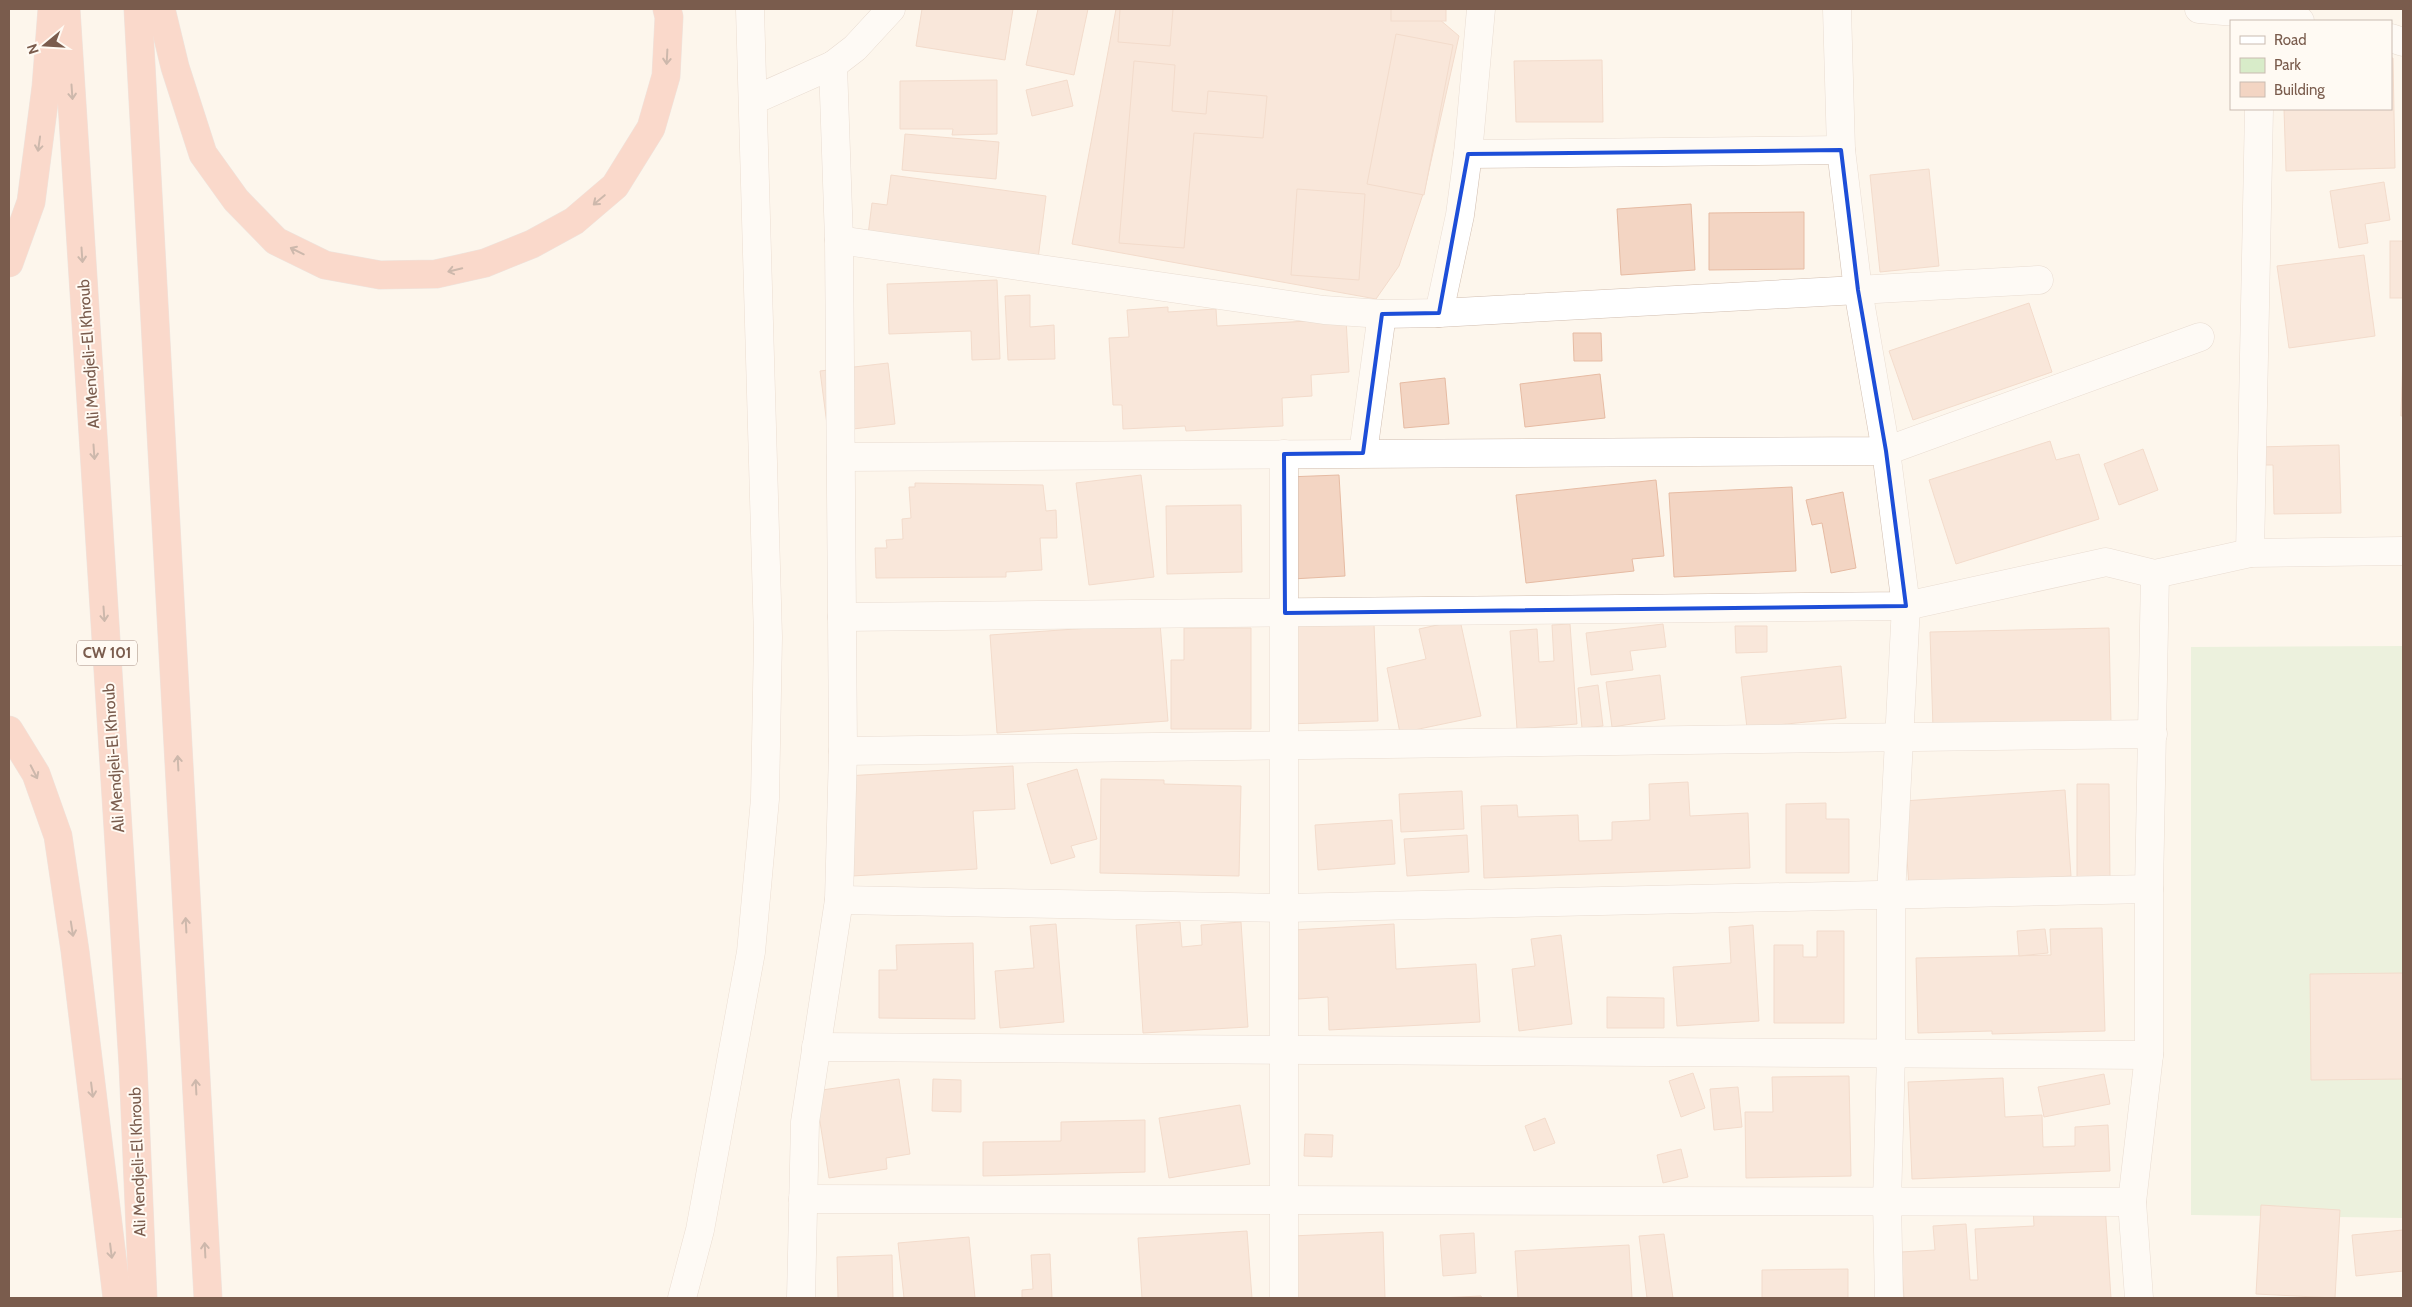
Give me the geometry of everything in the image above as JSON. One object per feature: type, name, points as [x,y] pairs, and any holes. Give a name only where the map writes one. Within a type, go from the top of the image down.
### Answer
[{"type":"highway","points":[[9,263],[31,202],[46,87],[52,9]]},
{"type":"highway","name":"Ali Mendjeli-El Khroub","points":[[66,9],[133,1065],[143,1298]]},
{"type":"highway","points":[[138,9],[208,1298]]},
{"type":"highway","points":[[161,9],[175,67],[203,154],[236,200],[276,241],[325,265],[380,274],[436,274],[485,263],[532,244],[574,221],[616,186],[651,128],[654,119],[666,76],[669,17],[667,9]]},
{"type":"highway","points":[[9,730],[36,774],[58,836],[75,951],[117,1298]]},
{"type":"street","points":[[754,100],[834,65],[855,48],[891,9]]},
{"type":"street","points":[[1439,313],[1460,215],[1468,154],[1480,9]]},
{"type":"street","points":[[1837,9],[1841,150],[1858,290],[1886,451],[1906,606],[1891,895],[1891,1053],[1887,1202],[1889,1298]]},
{"type":"street","points":[[2199,9],[2294,20]]},
{"type":"street","points":[[682,1298],[700,1230],[751,952],[765,799],[768,637],[750,10]]},
{"type":"street","points":[[801,1298],[805,1122],[839,900],[843,751],[839,240],[834,65]]},
{"type":"street","points":[[2250,553],[2259,110]]},
{"type":"street","points":[[1468,154],[1841,150]]},
{"type":"street","points":[[839,240],[1324,310],[1382,314],[1439,313],[2040,280]]},
{"type":"street","points":[[1363,453],[1382,314]]},
{"type":"street","points":[[840,457],[1886,451],[2200,337]]},
{"type":"street","points":[[1284,454],[1284,1298]]},
{"type":"street","points":[[842,617],[1906,606],[2106,562],[2155,574],[2250,553],[2403,551]]},
{"type":"street","points":[[2139,1298],[2132,1202],[2149,1055],[2149,889],[2155,574]]},
{"type":"street","points":[[843,751],[2153,734]]},
{"type":"street","points":[[839,900],[1284,908],[2149,889]]},
{"type":"street","points":[[816,1047],[2149,1055]]},
{"type":"street","points":[[803,1199],[2132,1202]]},
{"type":"highlighted area","points":[[1841,150],[1858,290],[1886,451],[1906,606],[1285,613],[1284,454],[1363,453],[1382,314],[1439,313],[1468,154]]},
{"type":"green space","points":[[2403,646],[2403,1218],[2191,1215],[2191,647]]},
{"type":"building","points":[[922,9],[1013,9],[1005,60],[916,46]]},
{"type":"building","points":[[1038,9],[1088,9],[1074,75],[1026,65]]},
{"type":"building","points":[[1116,9],[1440,9],[1439,19],[1459,36],[1425,188],[1399,266],[1376,299],[1072,244]]},
{"type":"building","points":[[1120,9],[1173,9],[1170,46],[1118,42]]},
{"type":"building","points":[[1391,9],[1446,9],[1446,21],[1391,21]]},
{"type":"building","points":[[1396,34],[1453,45],[1424,195],[1367,184]]},
{"type":"building","points":[[2393,58],[2395,168],[2286,171],[2284,110],[2392,110]]},
{"type":"building","points":[[1602,60],[1603,122],[1516,122],[1514,61]]},
{"type":"building","points":[[1134,61],[1175,65],[1172,111],[1206,114],[1208,91],[1267,96],[1263,138],[1194,133],[1184,248],[1119,243]]},
{"type":"building","points":[[997,80],[997,134],[952,135],[953,129],[900,129],[900,81]]},
{"type":"building","points":[[1067,80],[1073,106],[1032,116],[1026,90]]},
{"type":"building","points":[[905,134],[999,142],[996,179],[902,170]]},
{"type":"building","points":[[1929,169],[1939,266],[1880,272],[1870,175]]},
{"type":"building","points":[[891,175],[1046,196],[1038,259],[868,235],[872,203],[887,205]]},
{"type":"building","points":[[2384,182],[2390,220],[2365,224],[2368,243],[2339,248],[2330,191]]},
{"type":"building","points":[[1297,189],[1365,194],[1359,280],[1291,275]]},
{"type":"building","points":[[1691,204],[1695,270],[1621,275],[1617,209]]},
{"type":"building","points":[[1804,212],[1804,269],[1709,270],[1709,213]]},
{"type":"building","points":[[2390,241],[2403,241],[2403,298],[2390,298]]},
{"type":"building","points":[[2364,255],[2375,336],[2289,348],[2277,266]]},
{"type":"building","points":[[997,280],[1000,359],[972,360],[971,331],[889,334],[887,284]]},
{"type":"building","points":[[1030,295],[1030,327],[1054,325],[1055,359],[1008,360],[1005,296]]},
{"type":"building","points":[[2029,303],[2052,372],[1913,420],[1889,351]]},
{"type":"building","points":[[1168,307],[1168,312],[1216,309],[1217,326],[1346,319],[1349,372],[1311,375],[1312,396],[1282,398],[1283,426],[1186,431],[1185,426],[1123,429],[1122,405],[1113,405],[1109,338],[1129,337],[1127,310]]},
{"type":"building","points":[[1573,333],[1601,333],[1602,361],[1574,361]]},
{"type":"building","points":[[2403,352],[2403,416],[2401,416]]},
{"type":"building","points":[[888,363],[895,424],[828,432],[820,371]]},
{"type":"building","points":[[1600,374],[1605,418],[1525,427],[1520,384]]},
{"type":"building","points":[[1445,378],[1449,424],[1404,428],[1400,383]]},
{"type":"building","points":[[2050,441],[2056,460],[2079,454],[2099,519],[1956,564],[1929,480]]},
{"type":"building","points":[[2339,445],[2341,513],[2274,514],[2273,465],[2258,465],[2257,447]]},
{"type":"building","points":[[2143,449],[2158,490],[2119,505],[2104,464]]},
{"type":"building","points":[[1141,475],[1154,577],[1089,585],[1076,483]]},
{"type":"building","points":[[1339,475],[1345,576],[1292,579],[1287,477]]},
{"type":"building","points":[[1656,480],[1664,556],[1632,559],[1634,571],[1526,583],[1516,495]]},
{"type":"building","points":[[915,483],[1043,485],[1046,511],[1056,510],[1057,538],[1040,538],[1042,570],[1006,572],[1006,577],[876,578],[875,548],[887,548],[886,540],[903,539],[902,519],[911,518],[909,487],[915,487]]},
{"type":"building","points":[[1792,487],[1796,571],[1674,577],[1669,493]]},
{"type":"building","points":[[1843,492],[1856,568],[1831,573],[1822,523],[1812,525],[1806,500]]},
{"type":"building","points":[[1241,505],[1242,572],[1167,574],[1166,506]]},
{"type":"building","points":[[1460,620],[1481,716],[1400,733],[1387,668],[1426,659],[1419,629]]},
{"type":"building","points":[[1160,623],[1168,721],[997,733],[990,635]]},
{"type":"building","points":[[1374,624],[1378,721],[1287,724],[1285,627]]},
{"type":"building","points":[[1570,624],[1577,724],[1517,729],[1510,631],[1537,629],[1539,662],[1554,661],[1552,625]]},
{"type":"building","points":[[1663,624],[1666,647],[1630,651],[1633,670],[1591,675],[1586,633]]},
{"type":"building","points":[[1735,626],[1767,626],[1767,652],[1736,653]]},
{"type":"building","points":[[1184,628],[1251,628],[1251,729],[1171,729],[1171,660],[1184,660]]},
{"type":"building","points":[[2109,628],[2111,724],[1933,729],[1930,632]]},
{"type":"building","points":[[1841,666],[1846,718],[1747,728],[1741,677]]},
{"type":"building","points":[[1660,675],[1665,719],[1612,727],[1606,682]]},
{"type":"building","points":[[1598,685],[1603,726],[1582,728],[1578,688]]},
{"type":"building","points":[[1013,766],[1015,809],[973,811],[977,869],[834,877],[829,777]]},
{"type":"building","points":[[1077,769],[1097,839],[1071,846],[1075,857],[1051,864],[1027,784]]},
{"type":"building","points":[[1101,779],[1164,780],[1164,784],[1241,786],[1239,876],[1100,873]]},
{"type":"building","points":[[1688,782],[1690,816],[1748,813],[1750,868],[1484,878],[1481,806],[1517,805],[1518,817],[1578,815],[1579,841],[1612,840],[1612,822],[1650,820],[1649,784]]},
{"type":"building","points":[[2077,784],[2109,784],[2110,879],[2077,879]]},
{"type":"building","points":[[2065,790],[2071,876],[1909,887],[1903,801]]},
{"type":"building","points":[[1462,791],[1464,829],[1401,832],[1399,794]]},
{"type":"building","points":[[1826,803],[1826,819],[1849,819],[1849,873],[1786,873],[1786,804]]},
{"type":"building","points":[[1392,820],[1395,864],[1318,870],[1315,825]]},
{"type":"building","points":[[1467,835],[1469,872],[1407,876],[1404,839]]},
{"type":"building","points":[[1180,922],[1182,947],[1202,945],[1201,925],[1241,922],[1248,1027],[1143,1033],[1136,925]]},
{"type":"building","points":[[1056,924],[1064,1022],[1000,1028],[995,971],[1034,968],[1030,926]]},
{"type":"building","points":[[1394,924],[1396,969],[1476,964],[1480,1022],[1329,1030],[1328,997],[1298,999],[1294,930]]},
{"type":"building","points":[[1753,925],[1759,1021],[1677,1026],[1673,967],[1731,963],[1729,927]]},
{"type":"building","points":[[2102,928],[2105,1031],[1992,1034],[1992,1031],[1918,1033],[1916,958],[2051,955],[2050,929]]},
{"type":"building","points":[[2045,929],[2048,953],[2019,956],[2017,931]]},
{"type":"building","points":[[1817,931],[1844,931],[1844,1023],[1774,1023],[1774,945],[1803,945],[1803,957],[1817,957]]},
{"type":"building","points":[[1561,935],[1572,1024],[1519,1031],[1512,969],[1535,966],[1531,939]]},
{"type":"building","points":[[973,943],[975,1019],[879,1018],[879,970],[897,970],[896,945]]},
{"type":"building","points":[[2403,973],[2403,1079],[2311,1080],[2310,974]]},
{"type":"building","points":[[1607,997],[1664,998],[1664,1028],[1607,1028]]},
{"type":"building","points":[[1693,1073],[1705,1108],[1681,1117],[1669,1081]]},
{"type":"building","points":[[2104,1074],[2110,1104],[2044,1117],[2038,1087]]},
{"type":"building","points":[[1849,1076],[1851,1176],[1746,1178],[1745,1112],[1773,1112],[1772,1077]]},
{"type":"building","points":[[2003,1078],[2005,1117],[2042,1115],[2043,1147],[2075,1146],[2075,1127],[2108,1125],[2110,1171],[1912,1179],[1908,1082]]},
{"type":"building","points":[[899,1079],[910,1154],[886,1158],[887,1169],[829,1178],[815,1091]]},
{"type":"building","points":[[933,1079],[961,1080],[961,1112],[932,1111]]},
{"type":"building","points":[[1738,1087],[1742,1127],[1714,1130],[1710,1089]]},
{"type":"building","points":[[1240,1105],[1250,1164],[1169,1178],[1159,1118]]},
{"type":"building","points":[[1545,1118],[1555,1143],[1534,1151],[1525,1126]]},
{"type":"building","points":[[1145,1120],[1145,1172],[983,1176],[983,1142],[1061,1141],[1061,1122]]},
{"type":"building","points":[[1305,1134],[1333,1135],[1332,1157],[1304,1156]]},
{"type":"building","points":[[1681,1149],[1688,1177],[1663,1183],[1657,1155]]},
{"type":"building","points":[[2105,1204],[2111,1298],[1904,1298],[1901,1252],[1935,1250],[1933,1226],[1966,1224],[1970,1280],[1978,1280],[1975,1229],[2034,1226],[2033,1208]]},
{"type":"building","points":[[2261,1205],[2340,1210],[2335,1298],[2256,1294]]},
{"type":"building","points":[[2403,1230],[2403,1271],[2356,1276],[2352,1235]]},
{"type":"building","points":[[1247,1231],[1252,1298],[1142,1298],[1138,1238]]},
{"type":"building","points":[[1383,1232],[1385,1298],[1293,1298],[1291,1236]]},
{"type":"building","points":[[1474,1233],[1476,1273],[1443,1276],[1440,1235]]},
{"type":"building","points":[[1664,1234],[1673,1298],[1647,1298],[1639,1236]]},
{"type":"building","points":[[969,1237],[975,1298],[904,1298],[898,1243]]},
{"type":"building","points":[[1629,1245],[1632,1298],[1518,1298],[1515,1251]]},
{"type":"building","points":[[1050,1254],[1052,1298],[1022,1298],[1022,1290],[1033,1289],[1031,1255]]},
{"type":"building","points":[[892,1255],[893,1298],[838,1298],[837,1257]]},
{"type":"building","points":[[1848,1269],[1848,1298],[1762,1298],[1762,1270]]},
{"type":"building","points":[[1481,1296],[1482,1298],[1439,1298]]}]
